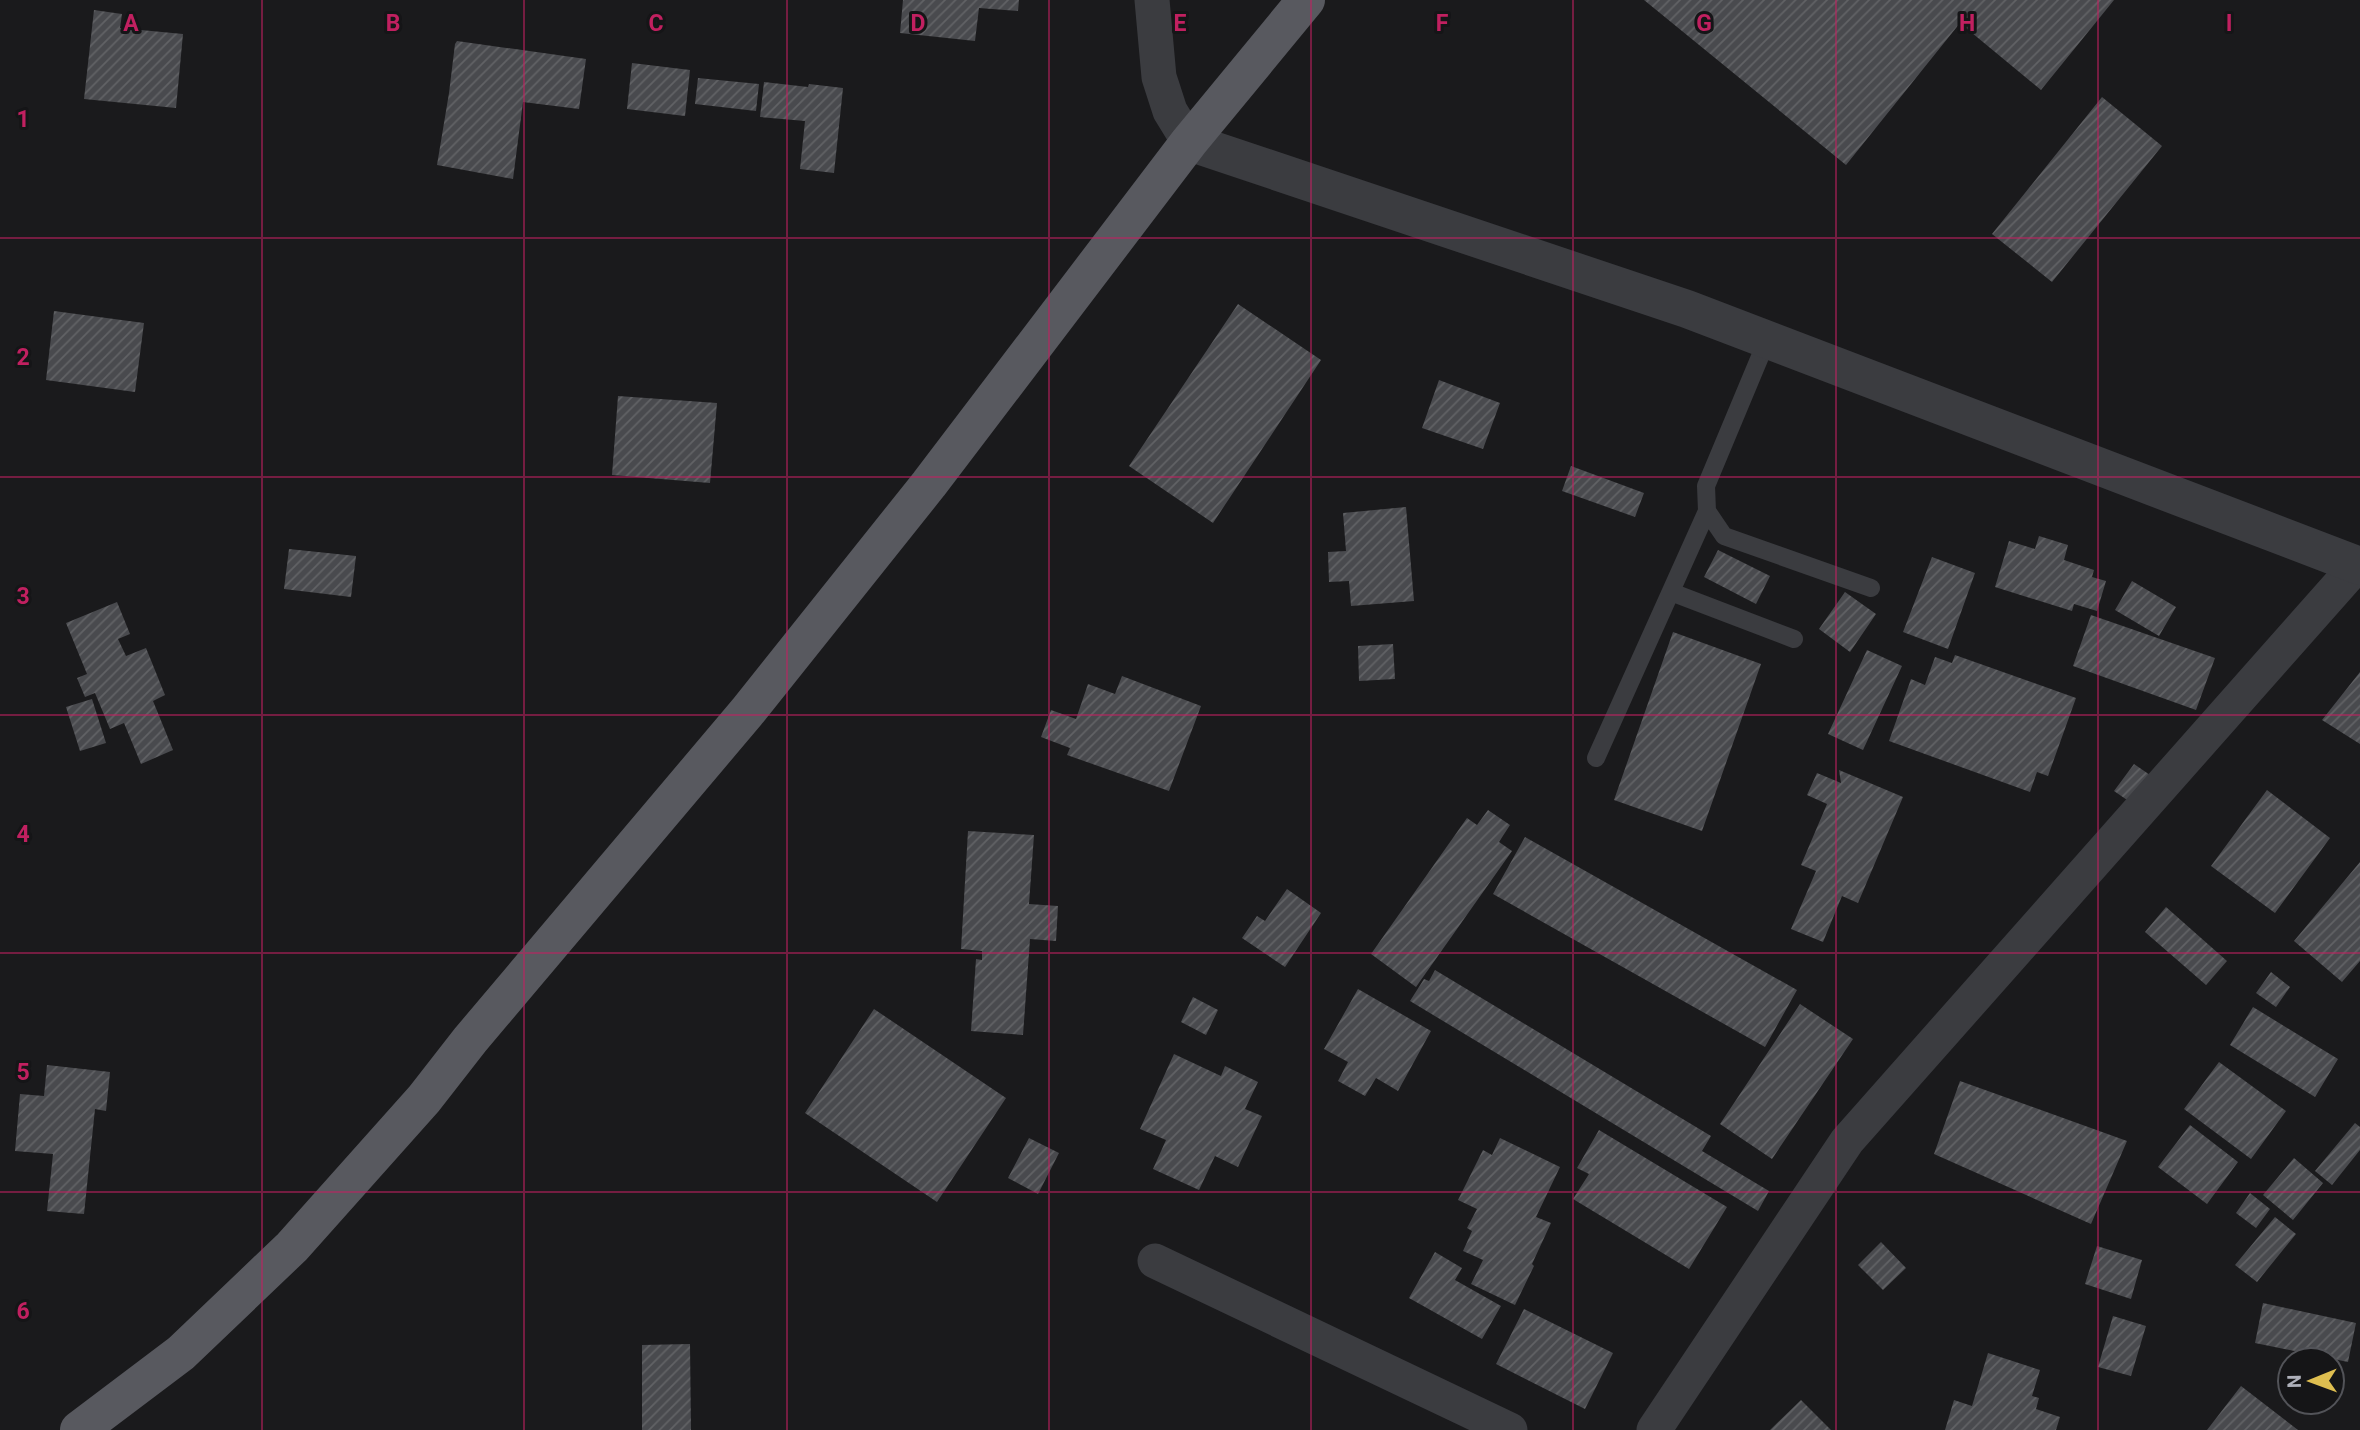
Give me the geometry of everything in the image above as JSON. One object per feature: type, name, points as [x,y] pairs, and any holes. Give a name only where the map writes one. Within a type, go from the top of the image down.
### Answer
[{"type":"main road","points":[[79,1430],[181,1353],[292,1247],[424,1099],[470,1040],[756,702],[929,484],[1189,142],[1306,0]]},
{"type":"street","points":[[1152,0],[1159,77],[1170,111],[1189,142],[1687,309],[2358,565],[1847,1141],[1654,1430]]},
{"type":"street","points":[[1155,1261],[1510,1430]]},
{"type":"lane","points":[[1596,758],[1707,511],[1706,486],[1767,340]]},
{"type":"lane","points":[[1707,511],[1724,536],[1871,589]]},
{"type":"lane","points":[[1671,592],[1794,639]]},
{"type":"building","points":[[903,0],[1019,0],[1018,11],[979,8],[975,41],[900,33]]},
{"type":"building","points":[[1644,0],[2114,0],[2041,90],[1960,23],[1846,165]]},
{"type":"building","points":[[94,10],[122,14],[120,28],[183,34],[176,108],[84,99]]},
{"type":"building","points":[[457,41],[586,59],[579,109],[523,102],[513,179],[437,165]]},
{"type":"building","points":[[632,63],[690,70],[685,116],[627,109]]},
{"type":"building","points":[[698,78],[759,84],[756,111],[695,104]]},
{"type":"building","points":[[764,82],[843,88],[834,173],[800,169],[805,121],[760,117]]},
{"type":"building","points":[[2102,97],[2162,146],[2052,282],[1992,234]]},
{"type":"building","points":[[1238,304],[1321,360],[1213,523],[1129,466]]},
{"type":"building","points":[[54,311],[144,323],[135,392],[46,380]]},
{"type":"building","points":[[1439,380],[1500,403],[1483,449],[1422,428]]},
{"type":"building","points":[[618,396],[717,403],[710,483],[612,475]]},
{"type":"building","points":[[1571,466],[1644,493],[1635,517],[1562,491]]},
{"type":"building","points":[[1406,507],[1414,601],[1351,606],[1349,581],[1329,582],[1328,552],[1346,551],[1343,513]]},
{"type":"building","points":[[2039,536],[2068,545],[2064,560],[2094,570],[2092,577],[2106,581],[2097,611],[2074,604],[2072,611],[1995,587],[2009,541],[2035,549]]},
{"type":"building","points":[[289,549],[356,556],[351,597],[284,589]]},
{"type":"building","points":[[1718,550],[1770,576],[1756,604],[1704,577]]},
{"type":"building","points":[[1932,557],[1975,573],[1948,649],[1903,632]]},
{"type":"building","points":[[2132,581],[2176,607],[2159,636],[2115,610]]},
{"type":"building","points":[[1845,592],[1876,614],[1850,652],[1819,629]]},
{"type":"building","points":[[117,602],[130,634],[118,639],[126,656],[146,648],[165,695],[153,701],[173,750],[141,764],[124,723],[110,729],[95,693],[85,697],[77,678],[87,674],[66,623]]},
{"type":"building","points":[[2091,615],[2215,658],[2196,710],[2073,666]]},
{"type":"building","points":[[1673,632],[1761,664],[1702,831],[1614,800]]},
{"type":"building","points":[[1393,644],[1395,679],[1359,681],[1358,646]]},
{"type":"building","points":[[1867,650],[1902,666],[1863,750],[1828,734]]},
{"type":"building","points":[[1955,655],[2076,698],[2048,776],[2037,772],[2030,792],[1889,741],[1911,679],[1925,685],[1935,657],[1952,663]]},
{"type":"building","points":[[2360,672],[2360,744],[2322,720]]},
{"type":"building","points":[[1122,676],[1201,706],[1169,791],[1067,755],[1070,748],[1041,737],[1051,710],[1076,719],[1088,684],[1115,694]]},
{"type":"building","points":[[92,699],[106,743],[80,751],[66,707]]},
{"type":"building","points":[[2134,764],[2150,775],[2130,802],[2114,791]]},
{"type":"building","points":[[1839,770],[1903,797],[1858,903],[1842,896],[1823,942],[1791,929],[1816,871],[1801,865],[1827,804],[1807,795],[1817,773],[1841,783]]},
{"type":"building","points":[[2267,790],[2330,838],[2275,913],[2211,866]]},
{"type":"building","points":[[1488,810],[1510,825],[1499,842],[1512,851],[1416,987],[1371,954],[1467,818],[1477,825]]},
{"type":"building","points":[[968,831],[1034,835],[1029,904],[1058,906],[1056,941],[1030,939],[1023,1035],[971,1031],[976,959],[982,960],[982,951],[961,949]]},
{"type":"building","points":[[1525,837],[1797,990],[1765,1047],[1493,894]]},
{"type":"building","points":[[2360,862],[2360,961],[2342,982],[2294,941]]},
{"type":"building","points":[[1287,889],[1321,913],[1285,967],[1242,938],[1257,916],[1265,921]]},
{"type":"building","points":[[2166,907],[2227,961],[2206,985],[2145,932]]},
{"type":"building","points":[[1435,970],[1711,1136],[1702,1151],[1769,1191],[1758,1211],[1410,1001],[1424,979],[1429,981]]},
{"type":"building","points":[[2271,972],[2290,987],[2276,1007],[2256,993]]},
{"type":"building","points":[[1358,989],[1431,1031],[1398,1091],[1376,1078],[1365,1096],[1338,1081],[1348,1062],[1324,1049]]},
{"type":"building","points":[[1193,997],[1218,1010],[1206,1035],[1181,1022]]},
{"type":"building","points":[[1800,1004],[1853,1039],[1772,1159],[1720,1124]]},
{"type":"building","points":[[2253,1007],[2338,1059],[2315,1097],[2230,1045]]},
{"type":"building","points":[[874,1009],[1006,1098],[937,1202],[805,1113]]},
{"type":"building","points":[[1174,1054],[1221,1076],[1225,1066],[1258,1082],[1245,1109],[1262,1116],[1238,1167],[1215,1156],[1199,1190],[1153,1169],[1166,1140],[1140,1129]]},
{"type":"building","points":[[2219,1062],[2286,1111],[2251,1159],[2184,1109]]},
{"type":"building","points":[[47,1065],[110,1072],[106,1111],[95,1109],[84,1214],[47,1211],[53,1154],[15,1151],[20,1094],[44,1096]]},
{"type":"building","points":[[1960,1081],[2127,1141],[2091,1224],[1934,1154]]},
{"type":"building","points":[[2355,1123],[2360,1127],[2360,1150],[2332,1185],[2315,1171]]},
{"type":"building","points":[[2190,1125],[2238,1162],[2207,1204],[2158,1167]]},
{"type":"building","points":[[1599,1130],[1727,1207],[1689,1269],[1573,1199],[1589,1174],[1577,1168]]},
{"type":"building","points":[[1029,1138],[1059,1153],[1038,1194],[1008,1178]]},
{"type":"building","points":[[1500,1138],[1560,1167],[1536,1217],[1551,1223],[1515,1305],[1471,1284],[1483,1260],[1463,1251],[1472,1231],[1467,1228],[1477,1209],[1458,1200],[1483,1150],[1492,1155]]},
{"type":"building","points":[[2294,1158],[2323,1183],[2293,1220],[2263,1195]]},
{"type":"building","points":[[2250,1193],[2270,1209],[2256,1228],[2236,1213]]},
{"type":"building","points":[[2275,1217],[2296,1234],[2257,1282],[2235,1265]]},
{"type":"building","points":[[1881,1242],[1906,1268],[1883,1290],[1858,1265]]},
{"type":"building","points":[[2097,1246],[2142,1260],[2131,1299],[2085,1284]]},
{"type":"building","points":[[1435,1252],[1462,1268],[1455,1280],[1501,1306],[1482,1339],[1409,1298]]},
{"type":"building","points":[[2263,1303],[2356,1323],[2348,1362],[2346,1346],[2276,1347],[2255,1343]]},
{"type":"building","points":[[1524,1309],[1613,1353],[1585,1409],[1496,1364]]},
{"type":"building","points":[[2113,1316],[2146,1326],[2131,1376],[2098,1367]]},
{"type":"building","points":[[690,1344],[691,1430],[642,1430],[642,1345]]},
{"type":"building","points":[[1988,1353],[2040,1370],[2032,1396],[2039,1398],[2036,1409],[2060,1417],[2056,1430],[1945,1430],[1954,1400],[1972,1406]]},
{"type":"building","points":[[2241,1386],[2276,1413],[2276,1416],[2298,1430],[2207,1430]]},
{"type":"building","points":[[1801,1400],[1831,1430],[1770,1430]]}]
